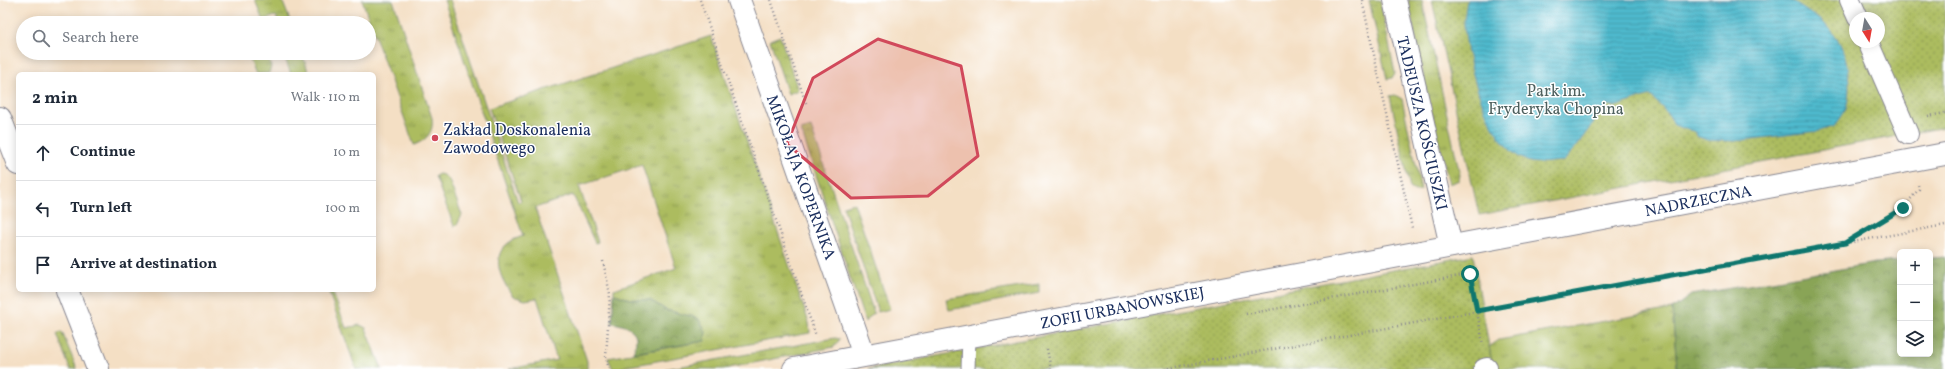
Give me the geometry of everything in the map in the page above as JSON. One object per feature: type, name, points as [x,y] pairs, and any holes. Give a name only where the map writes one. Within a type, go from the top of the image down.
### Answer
[{"type":"street","name":"MIKOŁAJA KOPERNIKA","points":[[739,0],[864,354]]},
{"type":"street","name":"TADEUSZA KOŚCIUSZKI","points":[[1395,0],[1451,246]]},
{"type":"street","points":[[1850,0],[1855,12]]},
{"type":"street","points":[[1871,48],[1908,134]]},
{"type":"street","points":[[0,118],[16,159]]},
{"type":"street","name":"NADRZECZNA","points":[[1451,246],[1945,154]]},
{"type":"street","name":"ZOFII URBANOWSKIEJ","points":[[794,369],[864,354],[1451,246]]},
{"type":"street","points":[[68,292],[98,369]]},
{"type":"lane","points":[[968,369],[969,335]]},
{"type":"path","points":[[700,0],[816,336]]},
{"type":"path","points":[[1362,0],[1412,228]]},
{"type":"path","points":[[1845,243],[1903,208],[1919,189],[1915,160]]},
{"type":"path","points":[[1165,369],[1945,225]]},
{"type":"path","points":[[603,261],[610,294],[606,358],[609,369]]},
{"type":"path","points":[[1470,274],[1483,343]]},
{"type":"path","points":[[1047,350],[1051,369]]},
{"type":"highlighted area","points":[[878,39],[961,66],[978,156],[928,196],[851,198],[787,144],[813,78]]},
{"type":"green space","points":[[255,0],[282,0],[288,16],[275,16],[261,16]]},
{"type":"green space","points":[[362,0],[393,0],[432,118],[432,127],[429,135],[423,141],[414,145],[376,39],[376,16],[368,16]]},
{"type":"green space","points":[[444,0],[450,0],[518,202],[521,201],[489,108],[711,36],[809,323],[810,333],[613,369],[608,358],[705,341],[678,313],[666,310],[650,300],[630,299],[614,294],[614,289],[676,268],[642,165],[579,186],[598,242],[595,243],[573,195],[535,208],[587,361],[587,369],[509,369],[557,360],[537,298],[525,300],[513,296],[502,277],[499,256],[502,250],[510,241],[523,236]]},
{"type":"green space","points":[[1369,0],[1380,0],[1395,73],[1392,78],[1387,79]]},
{"type":"green space","points":[[1408,0],[1422,0],[1460,175],[1459,180],[1449,184],[1425,84]]},
{"type":"green space","name":"Park im. Fryderyka Chopina","points":[[1432,0],[1945,0],[1945,127],[1479,215]]},
{"type":"green space","points":[[780,36],[798,90],[788,94],[770,40]]},
{"type":"green space","points":[[250,60],[269,60],[271,67],[269,72],[255,72]]},
{"type":"green space","points":[[286,60],[304,60],[308,72],[290,72]]},
{"type":"green space","points":[[1395,95],[1402,99],[1421,190],[1415,191],[1410,188],[1390,96]]},
{"type":"green space","points":[[811,127],[874,313],[865,322],[801,130]]},
{"type":"green space","points":[[439,174],[444,175],[449,180],[462,215],[457,225],[454,226],[435,176]]},
{"type":"green space","points":[[854,203],[890,309],[878,312],[843,206]]},
{"type":"green space","points":[[1473,255],[1493,369],[868,369]]},
{"type":"green space","points":[[1945,257],[1945,369],[1680,369],[1677,367],[1672,309],[1691,295],[1875,263],[1897,261],[1897,357],[1933,357],[1933,258]]},
{"type":"green space","points":[[1039,284],[1039,293],[949,310],[946,299]]},
{"type":"green space","points":[[329,292],[333,292],[346,328],[360,325],[366,328],[382,369],[356,369]]},
{"type":"green space","points":[[614,294],[630,299],[650,300],[666,310],[698,318],[706,331],[705,341],[633,353],[636,340],[634,332],[628,327],[612,323]]},
{"type":"green space","points":[[1672,309],[1677,367],[1680,369],[1493,369],[1489,347],[1499,340]]},
{"type":"green space","points":[[62,332],[77,369],[70,369],[57,334]]},
{"type":"green space","points":[[835,338],[840,339],[834,347],[723,369],[666,369]]},
{"type":"water","points":[[1467,0],[1790,0],[1815,16],[1828,27],[1835,34],[1840,43],[1847,65],[1849,88],[1846,108],[1835,126],[1818,131],[1735,141],[1707,140],[1697,136],[1696,132],[1674,125],[1667,113],[1650,95],[1617,106],[1607,105],[1564,161],[1540,163],[1527,161],[1513,152],[1500,138],[1490,121],[1482,102],[1475,81],[1466,41],[1464,24]]},
{"type":"place","name":"Zakład Doskonalenia Zawodowego","points":[[435,138]]},
{"type":"route","points":[[1470,274],[1477,311],[1811,248],[1845,243],[1903,208]]}]
